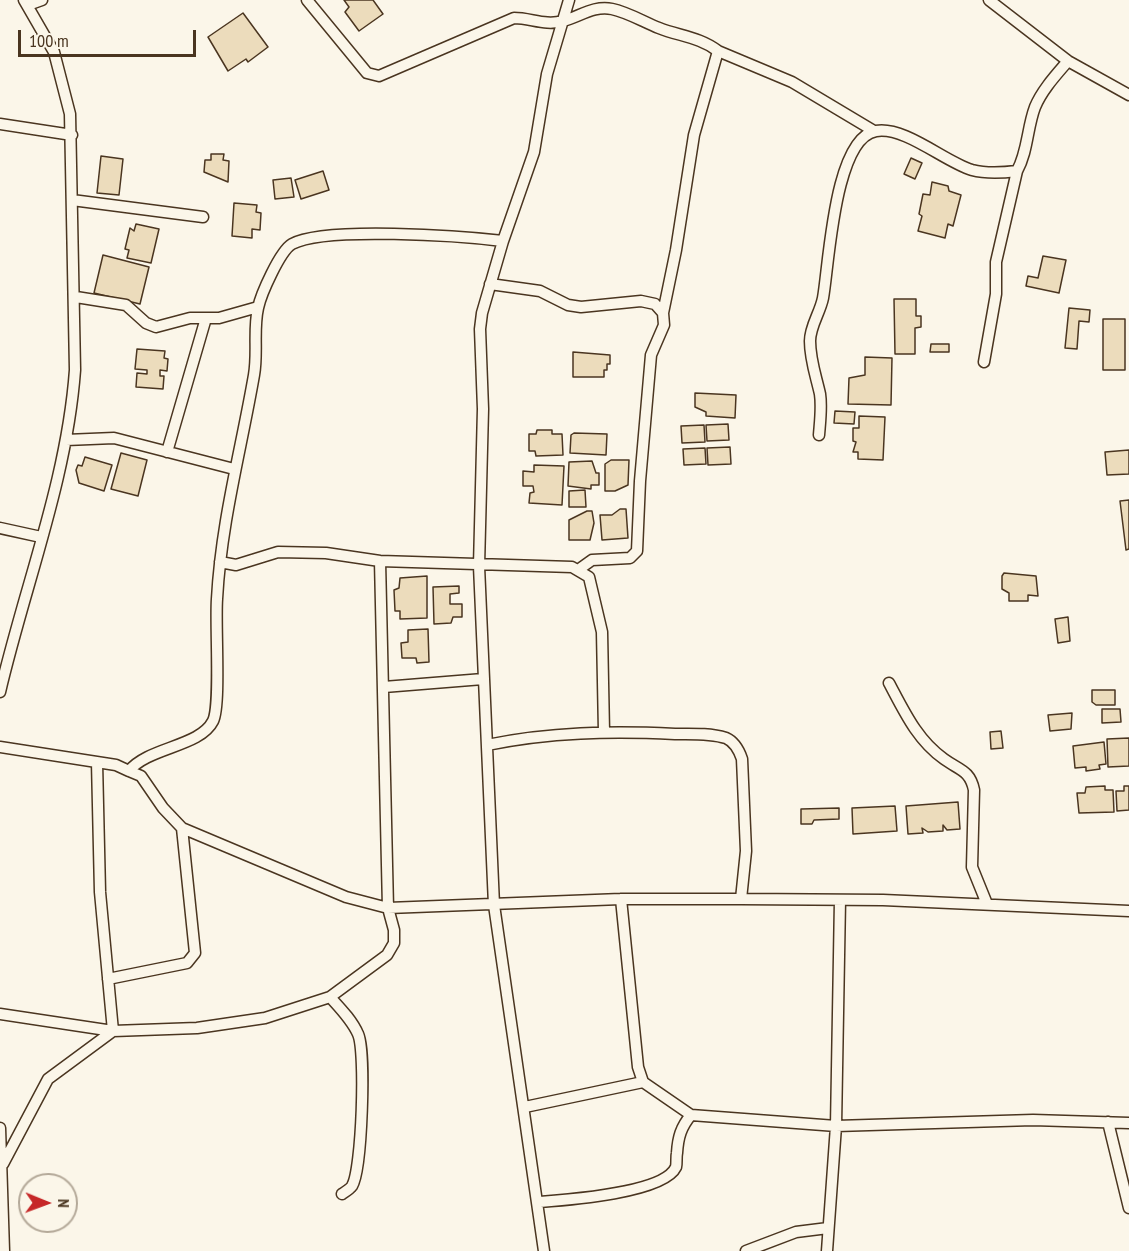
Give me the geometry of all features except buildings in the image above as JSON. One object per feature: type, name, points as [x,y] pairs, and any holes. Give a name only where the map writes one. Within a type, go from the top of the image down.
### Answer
[{"type":"street","points":[[0,692],[66,440],[74,380],[76,297],[72,135],[67,92],[54,52],[26,3],[42,0]]},
{"type":"street","points":[[308,0],[367,73],[379,76],[514,18],[526,18],[537,23],[563,21],[588,11],[611,8],[674,34],[700,40],[718,51],[792,82],[874,131],[885,131],[919,142],[971,169],[994,174],[1017,171]]},
{"type":"street","points":[[544,1251],[539,1202],[494,905],[479,566],[483,409],[480,329],[503,241],[534,152],[547,74],[569,0]]},
{"type":"street","points":[[989,0],[1068,61],[1129,95]]},
{"type":"street","points":[[578,570],[592,561],[630,558],[637,551],[640,481],[651,355],[664,325],[663,313],[676,250],[694,135],[718,51]]},
{"type":"street","points":[[984,362],[996,294],[996,262],[1035,106],[1052,78],[1068,61]]},
{"type":"street","points":[[0,124],[72,135]]},
{"type":"street","points":[[819,435],[820,394],[811,362],[810,338],[821,308],[825,265],[846,167],[860,140],[874,131]]},
{"type":"street","points":[[72,200],[204,217]]},
{"type":"street","points":[[129,771],[139,761],[204,732],[214,718],[216,708],[215,633],[220,562],[234,469],[256,363],[255,339],[258,307],[274,268],[289,246],[308,237],[462,236],[503,241]]},
{"type":"street","points":[[490,284],[540,291],[568,305],[581,307],[641,301],[655,304],[663,313]]},
{"type":"street","points":[[76,297],[126,305],[146,322],[156,327],[190,318],[219,318],[258,307]]},
{"type":"street","points":[[167,452],[206,318]]},
{"type":"street","points":[[66,440],[114,438],[234,469]]},
{"type":"street","points":[[0,528],[41,537]]},
{"type":"street","points":[[220,562],[236,565],[278,552],[326,553],[380,561],[479,566],[572,567],[589,577],[602,632],[604,732]]},
{"type":"street","points":[[0,1014],[113,1031],[197,1028],[265,1018],[330,997],[387,955],[394,943],[394,930],[388,908],[380,561]]},
{"type":"street","points":[[384,687],[483,679]]},
{"type":"street","points":[[889,683],[919,736],[943,759],[966,771],[972,779],[972,867],[987,904]]},
{"type":"street","points":[[487,745],[530,736],[604,732],[711,735],[727,739],[738,747],[742,759],[746,852],[741,899]]},
{"type":"street","points":[[0,747],[116,765],[141,776],[163,808],[182,828],[346,897],[388,908],[621,899],[741,899],[987,904],[1129,911]]},
{"type":"street","points":[[97,762],[100,892],[113,1031]]},
{"type":"street","points":[[108,979],[187,963],[195,953],[182,828]]},
{"type":"street","points":[[621,899],[636,1050],[643,1082],[691,1115],[836,1126],[1033,1120],[1129,1123]]},
{"type":"street","points":[[827,1251],[836,1126],[840,900]]},
{"type":"street","points":[[330,997],[359,1035],[362,1053],[356,1173],[352,1186],[342,1194]]},
{"type":"street","points":[[3,1164],[48,1079],[113,1031]]},
{"type":"street","points":[[525,1107],[643,1082]]},
{"type":"street","points":[[539,1202],[589,1198],[633,1189],[668,1177],[676,1166],[681,1129],[691,1115]]},
{"type":"street","points":[[1108,1122],[1129,1208]]},
{"type":"street","points":[[0,1128],[3,1164],[1,1204],[4,1251]]},
{"type":"street","points":[[746,1251],[796,1232],[828,1228]]}]
